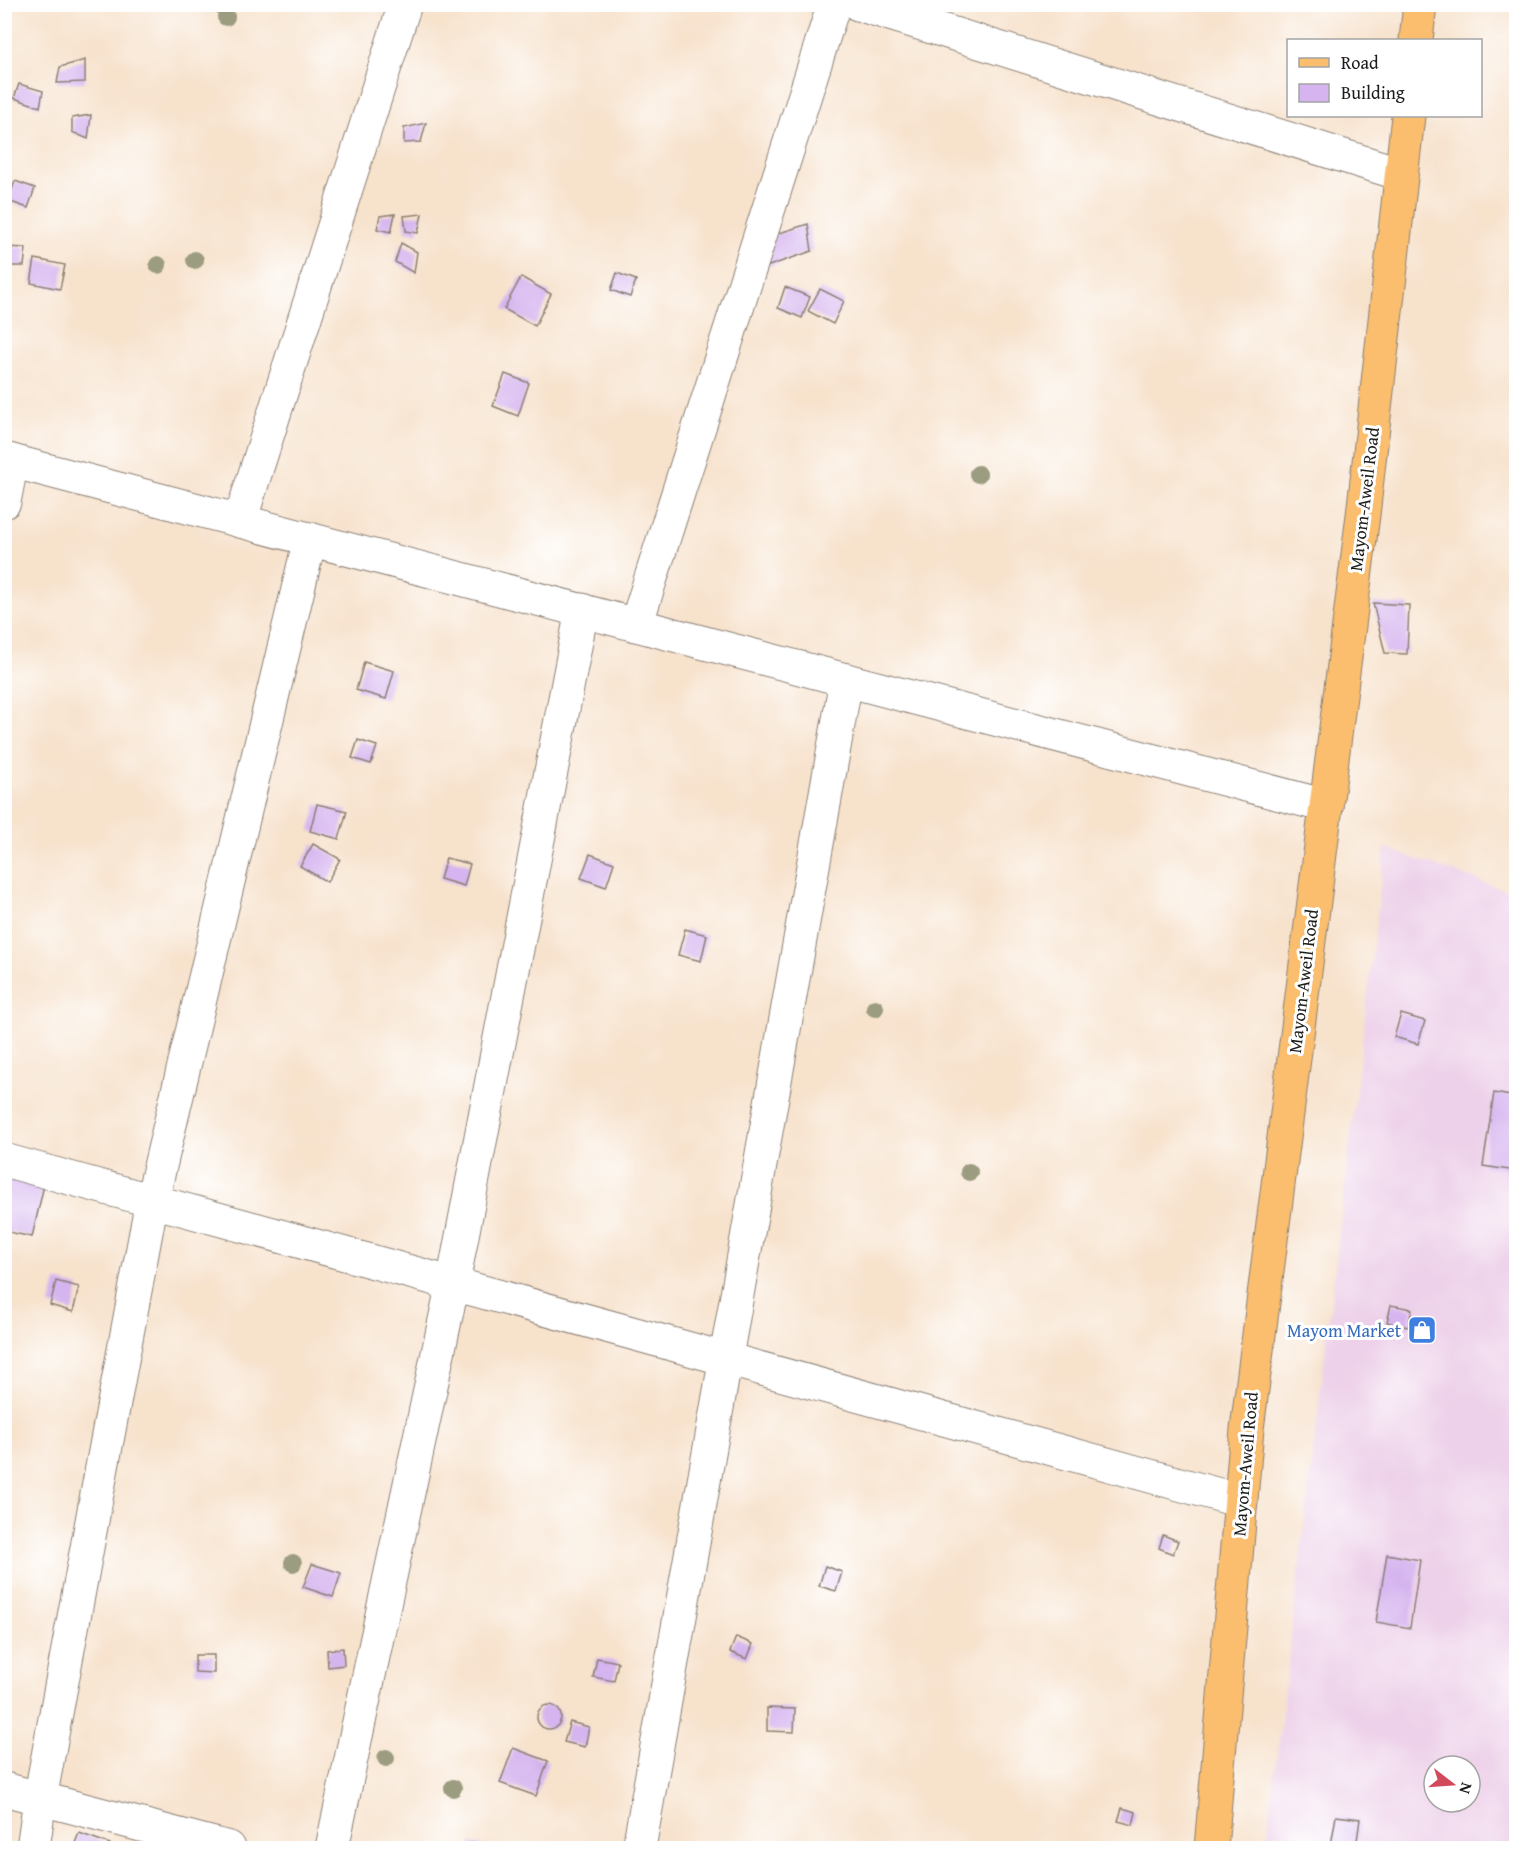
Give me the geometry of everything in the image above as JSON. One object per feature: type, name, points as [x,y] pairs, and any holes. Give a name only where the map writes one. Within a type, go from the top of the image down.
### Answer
[{"type":"main road","points":[[1416,39],[1420,4]]},
{"type":"main road","name":"Mayom-Aweil Road","points":[[1211,1848],[1247,1429],[1363,515],[1407,117]]},
{"type":"street","points":[[240,520],[405,4]]},
{"type":"street","points":[[636,625],[834,4]]},
{"type":"street","points":[[858,4],[1401,174]]},
{"type":"street","points":[[4,502],[8,460],[1326,806]]},
{"type":"street","points":[[33,1848],[40,1798],[152,1200],[310,539]]},
{"type":"street","points":[[333,1848],[453,1283],[582,610]]},
{"type":"street","points":[[639,1848],[846,680]]},
{"type":"street","points":[[4,1160],[1241,1501]]},
{"type":"street","points":[[4,1790],[229,1848]]},
{"type":"shaded area","name":"Mayom Market","points":[[1385,848],[1516,894],[1516,1848],[1266,1848]]},
{"type":"building","points":[[85,60],[85,82],[57,83],[60,67]]},
{"type":"building","points":[[19,84],[43,91],[40,107],[14,98]]},
{"type":"building","points":[[91,115],[88,139],[72,132],[72,118]]},
{"type":"building","points":[[426,123],[421,142],[404,143],[404,128]]},
{"type":"building","points":[[15,181],[35,188],[28,208],[8,201]]},
{"type":"building","points":[[395,214],[391,232],[377,229],[380,216]]},
{"type":"building","points":[[422,214],[418,233],[406,231],[404,216]]},
{"type":"building","points":[[808,224],[812,251],[766,267],[760,239]]},
{"type":"building","points":[[401,243],[417,252],[414,273],[395,262]]},
{"type":"building","points":[[6,247],[26,248],[24,266],[4,266]]},
{"type":"building","points":[[35,259],[65,265],[60,289],[31,283]]},
{"type":"building","points":[[617,273],[636,280],[630,297],[611,290]]},
{"type":"building","points":[[521,277],[551,294],[535,326],[504,309]]},
{"type":"building","points":[[785,287],[810,297],[802,318],[778,308]]},
{"type":"building","points":[[820,289],[844,301],[833,324],[808,311]]},
{"type":"building","points":[[505,374],[529,383],[518,416],[493,406]]},
{"type":"building","points":[[1373,603],[1409,605],[1407,654],[1385,653]]},
{"type":"building","points":[[364,662],[394,671],[386,699],[356,690]]},
{"type":"building","points":[[358,740],[377,746],[371,764],[352,758]]},
{"type":"building","points":[[317,804],[347,811],[339,839],[310,831]]},
{"type":"building","points":[[313,844],[340,859],[327,882],[300,866]]},
{"type":"building","points":[[590,854],[614,863],[606,887],[581,878]]},
{"type":"building","points":[[446,858],[470,864],[464,886],[440,879]]},
{"type":"building","points":[[685,929],[707,935],[701,961],[678,955]]},
{"type":"building","points":[[1401,1014],[1425,1021],[1418,1044],[1394,1037]]},
{"type":"building","points":[[1494,1093],[1516,1097],[1516,1171],[1483,1166]]},
{"type":"building","points":[[4,1176],[44,1185],[32,1237],[4,1231]]},
{"type":"building","points":[[56,1281],[79,1287],[73,1312],[50,1305]]},
{"type":"building","points":[[1391,1305],[1412,1309],[1408,1327],[1387,1322]]},
{"type":"building","points":[[1163,1535],[1178,1541],[1173,1554],[1159,1548]]},
{"type":"building","points":[[1387,1554],[1420,1560],[1410,1628],[1376,1622]]},
{"type":"building","points":[[312,1564],[341,1573],[333,1597],[303,1587]]},
{"type":"building","points":[[825,1566],[842,1572],[836,1591],[819,1586]]},
{"type":"building","points":[[736,1637],[753,1644],[747,1659],[730,1652]]},
{"type":"building","points":[[343,1648],[344,1665],[328,1667],[327,1650]]},
{"type":"building","points":[[195,1655],[214,1655],[214,1673],[195,1672]]},
{"type":"building","points":[[597,1658],[618,1662],[614,1681],[593,1677]]},
{"type":"building","points":[[549,1705],[554,1706],[560,1712],[560,1722],[554,1728],[549,1729],[544,1728],[538,1722],[537,1717],[538,1712],[544,1706]]},
{"type":"building","points":[[767,1708],[795,1709],[794,1732],[767,1731]]},
{"type":"building","points":[[570,1722],[589,1727],[585,1747],[564,1742]]},
{"type":"building","points":[[513,1748],[548,1761],[536,1796],[500,1783]]},
{"type":"building","points":[[1122,1808],[1136,1812],[1133,1825],[1118,1821]]},
{"type":"building","points":[[1336,1816],[1360,1819],[1356,1848],[1331,1845]]},
{"type":"building","points":[[79,1833],[110,1844],[108,1848],[73,1848]]},
{"type":"building","points":[[471,1843],[485,1846],[485,1848],[469,1848]]},
{"type":"place","name":"Mayom Market","points":[[1422,1330]]}]
